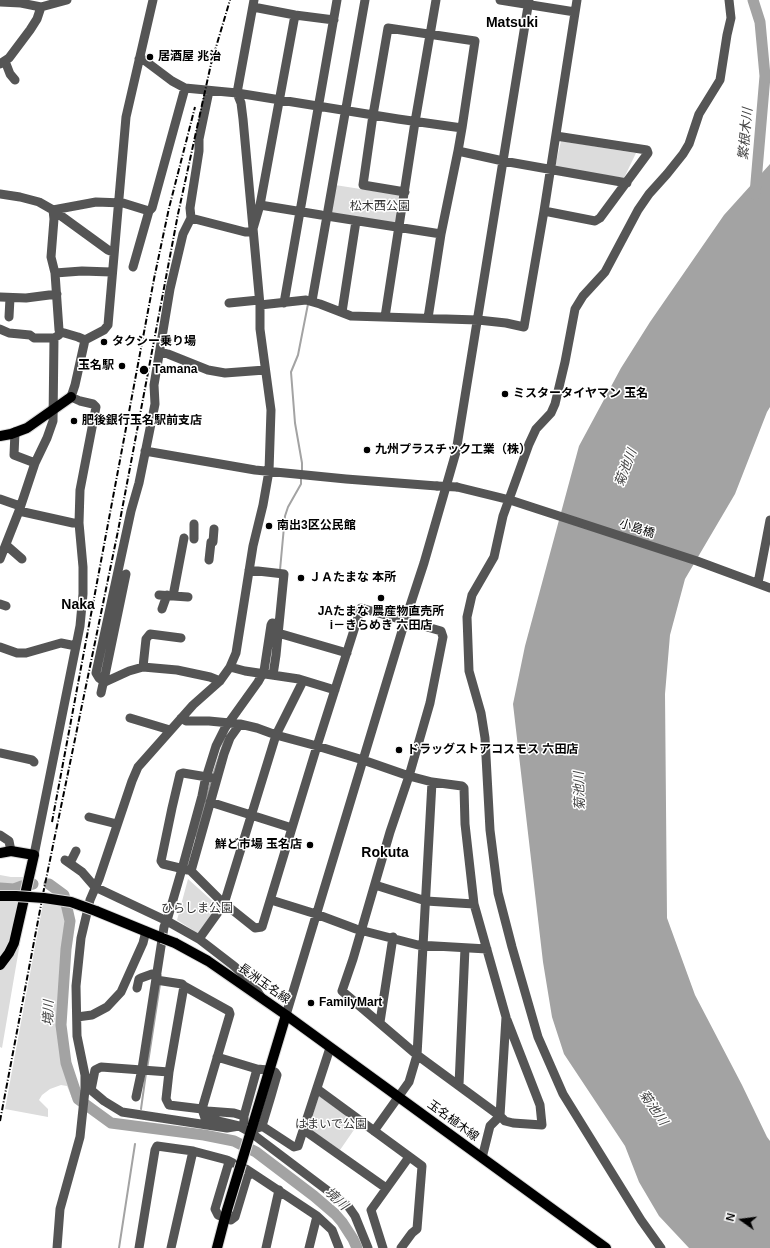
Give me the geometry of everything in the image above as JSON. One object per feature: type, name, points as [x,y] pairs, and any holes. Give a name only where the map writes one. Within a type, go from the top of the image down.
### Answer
[{"type":"main road","points":[[0,436],[27,428],[53,408],[71,397]]},
{"type":"main road","points":[[0,853],[11,851],[34,855],[13,946],[0,965]]},
{"type":"main road","name":"長洲玉名線","points":[[0,896],[28,896],[72,902],[175,943],[208,961],[286,1015],[249,1127],[217,1248]]},
{"type":"main road","name":"玉名植木線","points":[[286,1015],[606,1248]]},
{"type":"street","points":[[0,2],[21,3],[41,7],[67,0]]},
{"type":"street","points":[[84,340],[104,330],[108,325],[111,272],[127,110],[153,0]]},
{"type":"street","points":[[284,302],[337,0]]},
{"type":"street","points":[[309,301],[342,110],[365,0]]},
{"type":"street","points":[[385,317],[415,122],[436,0]]},
{"type":"street","points":[[500,0],[529,2],[575,12]]},
{"type":"street","points":[[229,303],[309,301],[351,316],[478,320],[506,323],[524,327],[544,212],[577,0]]},
{"type":"street","points":[[661,1248],[641,1220],[563,1094],[538,1037],[498,893],[490,830],[485,738],[481,713],[469,671],[467,617],[472,595],[494,557],[503,516],[512,501],[529,444],[536,429],[551,413],[555,404],[565,362],[575,308],[583,296],[605,272],[638,210],[649,194],[683,154],[689,144],[699,114],[720,80],[731,18],[729,0]]},
{"type":"street","points":[[286,1015],[405,621],[429,548],[456,452],[529,2]]},
{"type":"street","points":[[330,1048],[298,1146],[294,1147],[274,1133],[249,1127],[227,1128],[122,1112],[87,1089],[77,1036],[76,986],[81,938],[90,900],[99,879],[138,767],[193,705],[220,682],[230,667],[237,647],[249,570],[269,471],[271,410],[260,329],[243,119],[241,103],[237,93],[254,4],[295,15],[334,20]]},
{"type":"street","points":[[15,80],[2,62],[30,30],[37,19],[41,7]]},
{"type":"street","points":[[252,232],[260,205],[295,15]]},
{"type":"street","points":[[405,192],[363,185],[388,28],[475,41],[462,128],[441,234],[428,318]]},
{"type":"street","points":[[139,59],[144,60],[172,81],[185,88],[237,93],[415,122],[462,128]]},
{"type":"street","points":[[133,267],[149,211],[152,208],[185,88]]},
{"type":"street","points":[[103,684],[96,673],[155,404],[154,385],[174,269],[183,234],[191,218],[190,208],[199,151],[199,139],[209,91]]},
{"type":"street","points":[[544,212],[595,221],[600,218],[648,153],[647,150],[556,136]]},
{"type":"street","points":[[458,151],[550,170],[627,183]]},
{"type":"street","points":[[0,194],[39,202],[53,210],[108,250],[113,252]]},
{"type":"street","points":[[53,210],[96,202],[118,203],[140,207],[149,211]]},
{"type":"street","points":[[260,205],[441,234]]},
{"type":"street","points":[[0,559],[4,542],[19,509],[35,463],[54,421],[53,408],[59,330],[55,273],[51,257],[54,219],[53,210]]},
{"type":"street","points":[[191,218],[246,232],[252,232]]},
{"type":"street","points":[[342,312],[356,221]]},
{"type":"street","points":[[55,273],[82,271],[111,272]]},
{"type":"street","points":[[0,297],[10,298],[57,294]]},
{"type":"street","points":[[9,317],[10,298]]},
{"type":"street","points":[[0,329],[9,333],[30,335],[34,338]]},
{"type":"street","points":[[23,340],[58,335],[78,336],[84,340]]},
{"type":"street","points":[[34,855],[80,626],[83,594],[83,567],[79,523],[80,490],[96,408],[93,404],[71,397],[75,385],[84,340]]},
{"type":"street","points":[[160,352],[208,370],[225,373],[265,370]]},
{"type":"street","points":[[15,432],[14,455],[35,463]]},
{"type":"street","name":"小島橋","points":[[145,451],[255,470],[457,488],[512,501],[755,581],[770,588]]},
{"type":"street","points":[[0,499],[19,509],[73,523],[79,523]]},
{"type":"street","points":[[755,581],[770,520]]},
{"type":"street","points":[[162,610],[166,595],[194,524]]},
{"type":"street","points":[[209,560],[214,529]]},
{"type":"street","points":[[4,542],[22,559]]},
{"type":"street","points":[[136,1097],[146,1069],[159,979],[161,946],[167,921],[210,802],[216,746],[234,723],[267,674],[277,626],[284,574],[249,570]]},
{"type":"street","points":[[103,684],[126,574]]},
{"type":"street","points":[[166,595],[188,597]]},
{"type":"street","points":[[181,718],[186,721],[234,723],[317,746],[409,776],[432,782],[462,786],[464,788],[465,824],[474,904],[506,1018],[540,1105],[542,1125],[505,1121],[459,1085],[417,1055],[342,991],[353,959],[390,832],[409,776],[430,702],[443,637],[441,631],[361,608],[317,746],[262,927],[255,928],[224,904],[186,870],[163,864],[161,861],[180,774],[183,773],[212,778]]},
{"type":"street","points":[[277,626],[347,653]]},
{"type":"street","points":[[143,668],[146,639],[150,634],[181,638]]},
{"type":"street","points":[[4,646],[17,653],[26,653],[61,643],[76,646]]},
{"type":"street","points":[[230,667],[303,680],[335,690]]},
{"type":"street","points":[[92,682],[103,684],[129,671],[143,668],[177,670],[210,677],[220,682]]},
{"type":"street","points":[[199,939],[224,904],[276,735],[303,680]]},
{"type":"street","points":[[130,718],[170,730]]},
{"type":"street","points":[[0,753],[32,760],[34,762]]},
{"type":"street","points":[[186,870],[212,778]]},
{"type":"street","points":[[374,1131],[409,1082],[417,1055],[432,782]]},
{"type":"street","points":[[210,802],[292,828]]},
{"type":"street","points":[[89,817],[117,824]]},
{"type":"street","points":[[0,835],[9,841],[11,851]]},
{"type":"street","points":[[76,851],[68,861],[82,872],[95,887],[167,921],[199,939],[234,966],[248,979],[263,1000]]},
{"type":"street","points":[[375,885],[426,901],[474,904]]},
{"type":"street","points":[[271,900],[361,930],[418,944],[487,950]]},
{"type":"street","points":[[77,1017],[92,1015],[107,1007],[121,992],[143,943],[146,932]]},
{"type":"street","points":[[380,1022],[392,937]]},
{"type":"street","points":[[459,1085],[465,948]]},
{"type":"street","points":[[137,988],[139,979],[152,974],[159,979],[182,984],[229,1011],[230,1014],[202,1109]]},
{"type":"street","points":[[184,986],[169,1072],[166,1099],[169,1105],[207,1111],[234,1113],[249,1127],[348,1206],[356,1216],[368,1248]]},
{"type":"street","points":[[482,1158],[490,1126],[500,1116],[506,1018]]},
{"type":"street","points":[[217,1057],[258,1069],[268,1070]]},
{"type":"street","points":[[57,1248],[60,1209],[80,1137],[82,1110],[87,1089],[95,1070],[101,1067],[146,1069],[169,1072]]},
{"type":"street","points":[[249,1127],[258,1069]]},
{"type":"street","points":[[317,1089],[422,1166],[417,1230],[412,1233],[401,1248]]},
{"type":"street","points":[[304,1130],[386,1188]]},
{"type":"street","points":[[139,1248],[155,1150],[157,1146],[193,1151],[240,1165],[317,1216],[332,1230],[339,1248]]},
{"type":"street","points":[[171,1248],[193,1151]]},
{"type":"street","points":[[383,1248],[371,1210],[409,1157]]},
{"type":"street","points":[[226,1214],[231,1220],[235,1217],[246,1177],[240,1165]]},
{"type":"street","points":[[266,1248],[279,1190]]},
{"type":"street","points":[[309,1248],[317,1216]]},
{"type":"green space","points":[[561,141],[636,153],[624,178],[555,167]]},
{"type":"green space","name":"松木西公園","points":[[335,185],[399,195],[395,224],[330,213]]},
{"type":"green space","points":[[0,875],[11,877],[29,877],[28,896],[2,1048],[0,1047]]},
{"type":"green space","name":"ひらしま公園","points":[[188,879],[218,906],[199,934],[177,920]]},
{"type":"green space","points":[[67,896],[70,921],[66,949],[61,1025],[66,1063],[78,1099],[72,1098],[67,1086],[61,1085],[50,1089],[42,1095],[39,1100],[48,1109],[48,1117],[5,1109],[44,898]]},
{"type":"green space","name":"はまいで公園","points":[[319,1096],[358,1124],[340,1150],[308,1128]]},
{"type":"water","name":"菊池川","points":[[770,164],[770,407],[735,494],[685,579],[670,635],[665,694],[667,918],[695,995],[770,1141],[770,1248],[689,1248],[659,1216],[639,1182],[625,1146],[564,1054],[552,1017],[543,962],[513,704],[525,646],[579,446],[621,368],[650,322],[724,215]]},
{"type":"waterway","name":"繁根木川","points":[[753,0],[760,22],[765,76],[755,194]]},
{"type":"waterway","points":[[302,473],[302,463],[295,423],[291,372],[298,355],[308,304]]},
{"type":"waterway","points":[[280,570],[285,516],[288,507],[301,484],[301,477]]},
{"type":"waterway","points":[[213,775],[225,739]]},
{"type":"waterway","points":[[196,836],[211,781]]},
{"type":"waterway","name":"境川","points":[[0,888],[14,889],[33,884]]},
{"type":"waterway","name":"境川","points":[[49,884],[64,895],[70,921],[66,949],[61,1025],[66,1063],[78,1099],[111,1123],[204,1135],[234,1141],[256,1152],[335,1214],[342,1222],[357,1248]]},
{"type":"waterway","points":[[147,1069],[160,984]]},
{"type":"waterway","points":[[141,1109],[146,1073]]},
{"type":"waterway","points":[[119,1248],[135,1144]]},
{"type":"railway","points":[[0,1121],[44,889],[118,531],[178,214],[211,64],[230,0]]},
{"type":"railway","points":[[52,822],[154,279],[169,208],[195,107]]},
{"type":"place","name":"居酒屋 兆治","points":[[150,57]]},
{"type":"place","name":"タクシー乗り場","points":[[104,342]]},
{"type":"place","name":"玉名駅","points":[[122,366]]},
{"type":"place","name":"Tamana","points":[[144,370]]},
{"type":"place","name":"ミスタータイヤマン 玉名","points":[[505,394]]},
{"type":"place","name":"肥後銀行玉名駅前支店","points":[[74,421]]},
{"type":"place","name":"九州プラスチック工業（株）","points":[[367,450]]},
{"type":"place","name":"南出3区公民館","points":[[269,526]]},
{"type":"place","name":"ＪＡたまな 本所","points":[[301,578]]},
{"type":"place","name":"JAたまな 農産物直売所 i－きらめき 六田店","points":[[381,598]]},
{"type":"place","name":"ドラッグストアコスモス 六田店","points":[[399,750]]},
{"type":"place","name":"鮮ど市場 玉名店","points":[[310,845]]},
{"type":"place","name":"FamilyMart","points":[[311,1003]]},
{"type":"district","name":"Matsuki","points":[[512,23]]},
{"type":"district","name":"Naka","points":[[78,605]]},
{"type":"district","name":"Rokuta","points":[[385,853]]}]
